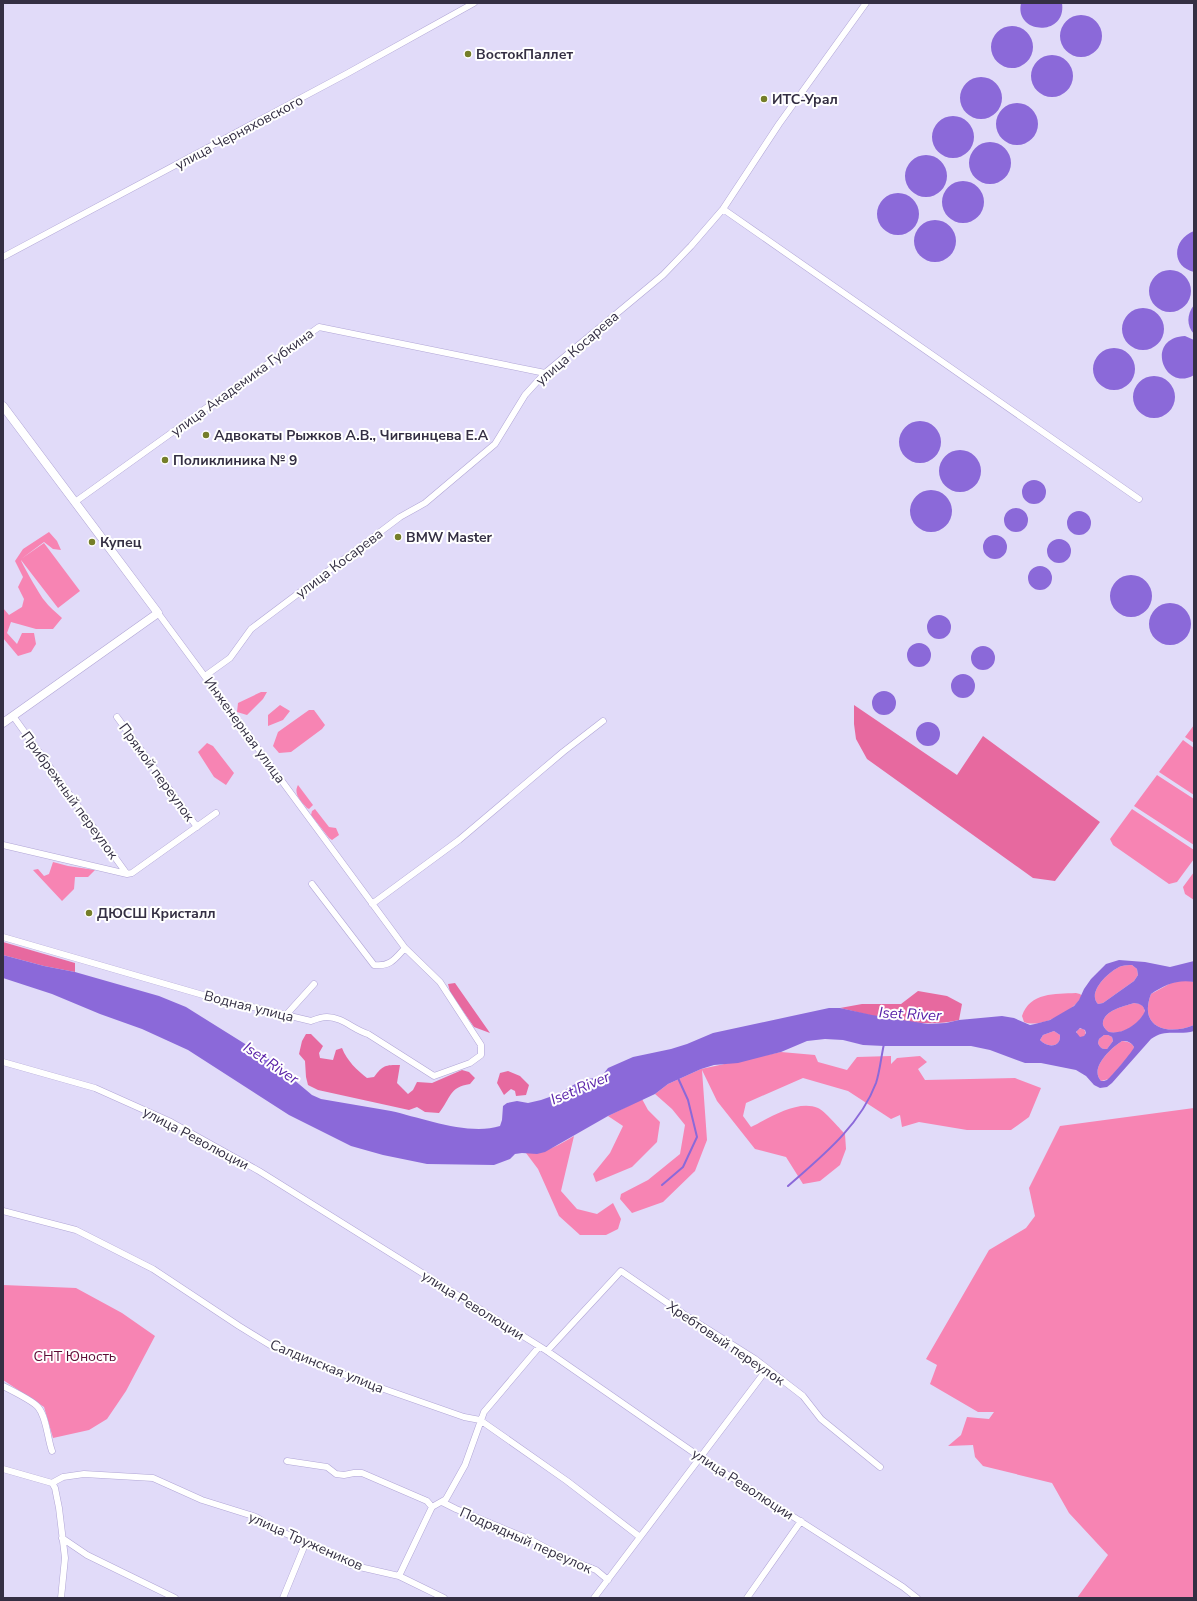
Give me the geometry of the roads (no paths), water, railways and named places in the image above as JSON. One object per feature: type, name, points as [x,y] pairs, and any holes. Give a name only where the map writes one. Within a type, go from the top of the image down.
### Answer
[{"type":"street","name":"улица Черняховского","points":[[3,257],[348,73],[474,3]]},
{"type":"street","name":"улица Косарева","points":[[205,676],[230,658],[251,629],[400,517],[425,502],[495,444],[526,395],[545,373],[663,275],[691,246],[723,209],[780,124],[866,3]]},
{"type":"street","points":[[723,209],[1139,499]]},
{"type":"street","name":"улица Академика Губкина","points":[[75,502],[319,327],[545,373]]},
{"type":"street","name":"Инженерная улица","points":[[3,406],[205,676],[404,948],[440,982],[481,1045],[481,1055]]},
{"type":"street","points":[[3,723],[158,613]]},
{"type":"street","name":"Прибрежный переулок","points":[[13,716],[127,874]]},
{"type":"street","name":"Прямой переулок","points":[[117,717],[197,827]]},
{"type":"street","points":[[372,904],[460,840],[563,752],[603,721]]},
{"type":"street","points":[[3,846],[127,874],[132,873],[216,813]]},
{"type":"street","points":[[312,884],[374,965],[383,966],[394,960],[404,948]]},
{"type":"street","name":"Водная улица","points":[[3,937],[203,995],[311,1021],[326,1016],[338,1019],[359,1031],[368,1034],[434,1076],[470,1063],[481,1055]]},
{"type":"street","points":[[286,1015],[314,984]]},
{"type":"street","name":"улица Революции","points":[[3,1062],[95,1088],[171,1122],[259,1171],[548,1351],[700,1456],[903,1587],[917,1598]]},
{"type":"street","name":"Салдинская улица","points":[[3,1211],[76,1230],[146,1265],[270,1345],[312,1363],[381,1388],[464,1417],[480,1420],[567,1481],[640,1537]]},
{"type":"street","name":"Хребтовый переулок","points":[[548,1351],[621,1271],[685,1315],[754,1359],[803,1396],[821,1419],[880,1467]]},
{"type":"street","points":[[399,1576],[432,1507],[446,1499],[465,1465],[484,1412],[539,1346]]},
{"type":"street","points":[[594,1598],[700,1456],[767,1370]]},
{"type":"street","points":[[3,1386],[37,1405],[43,1415],[52,1450]]},
{"type":"street","points":[[287,1461],[309,1463],[327,1467],[336,1474],[362,1474],[427,1501],[432,1507]]},
{"type":"street","points":[[3,1469],[52,1483],[55,1488],[65,1558],[61,1598]]},
{"type":"street","name":"улица Тружеников","points":[[52,1483],[63,1477],[84,1474],[153,1478],[202,1500],[256,1517],[277,1530],[306,1542],[351,1565],[399,1576],[444,1598]]},
{"type":"street","name":"Подрядный переулок","points":[[442,1502],[533,1541],[563,1557],[596,1570],[608,1580]]},
{"type":"street","points":[[747,1598],[801,1521]]},
{"type":"street","points":[[62,1538],[87,1555],[175,1598]]},
{"type":"street","points":[[283,1598],[306,1542]]},
{"type":"water","points":[[1021,3],[1062,3],[1061,14],[1057,22],[1049,26],[1041,28],[1032,26],[1025,21],[1021,14]]},
{"type":"water","points":[[1077,15],[1085,15],[1093,18],[1099,24],[1102,36],[1099,48],[1093,54],[1085,57],[1077,57],[1069,54],[1063,48],[1060,40],[1060,32],[1063,24],[1069,18]]},
{"type":"water","points":[[1008,26],[1016,26],[1024,29],[1030,35],[1033,47],[1030,59],[1024,65],[1016,68],[1008,68],[1000,65],[994,59],[991,51],[991,43],[994,35],[1000,29]]},
{"type":"water","points":[[1048,55],[1056,55],[1064,58],[1070,64],[1073,76],[1070,88],[1064,94],[1056,97],[1048,97],[1040,94],[1034,88],[1031,80],[1031,72],[1034,64],[1040,58]]},
{"type":"water","points":[[977,77],[985,77],[993,80],[999,86],[1002,98],[999,110],[993,116],[985,119],[977,119],[969,116],[963,110],[960,102],[960,94],[963,86],[969,80]]},
{"type":"water","points":[[1013,103],[1021,103],[1029,106],[1035,112],[1038,124],[1035,136],[1029,142],[1021,145],[1013,145],[1005,142],[999,136],[996,128],[996,120],[999,112],[1005,106]]},
{"type":"water","points":[[949,116],[957,116],[965,119],[971,125],[974,137],[971,149],[965,155],[957,158],[949,158],[941,155],[935,149],[932,141],[932,133],[935,125],[941,119]]},
{"type":"water","points":[[986,142],[994,142],[1002,145],[1008,151],[1011,163],[1008,175],[1002,181],[994,184],[986,184],[978,181],[972,175],[969,167],[969,159],[972,151],[978,145]]},
{"type":"water","points":[[922,155],[930,155],[938,158],[944,164],[947,176],[944,188],[938,194],[930,197],[922,197],[914,194],[908,188],[905,180],[905,172],[908,164],[914,158]]},
{"type":"water","points":[[959,181],[967,181],[975,184],[981,190],[984,202],[981,214],[975,220],[967,223],[959,223],[951,220],[945,214],[942,206],[942,198],[945,190],[951,184]]},
{"type":"water","points":[[894,193],[902,193],[910,196],[916,202],[919,214],[916,226],[910,232],[902,235],[894,235],[886,232],[880,226],[877,218],[877,210],[880,202],[886,196]]},
{"type":"water","points":[[931,220],[939,220],[947,223],[953,229],[956,241],[953,253],[947,259],[939,262],[931,262],[923,259],[917,253],[914,245],[914,237],[917,229],[923,223]]},
{"type":"water","points":[[1194,231],[1194,272],[1186,269],[1181,264],[1177,252],[1178,246],[1182,240]]},
{"type":"water","points":[[1166,270],[1174,270],[1182,273],[1188,279],[1191,291],[1188,303],[1182,309],[1174,312],[1166,312],[1158,309],[1152,303],[1149,295],[1149,287],[1152,279],[1158,273]]},
{"type":"water","points":[[1194,305],[1194,334],[1191,331],[1188,320]]},
{"type":"water","points":[[1139,308],[1147,308],[1155,311],[1161,317],[1164,329],[1161,341],[1155,347],[1147,350],[1139,350],[1131,347],[1125,341],[1122,333],[1122,325],[1125,317],[1131,311]]},
{"type":"water","points":[[1185,336],[1194,340],[1194,375],[1183,379],[1174,377],[1167,371],[1163,363],[1162,354],[1165,345],[1172,339]]},
{"type":"water","points":[[1110,348],[1118,348],[1126,351],[1132,357],[1135,369],[1132,381],[1126,387],[1118,390],[1110,390],[1102,387],[1096,381],[1093,373],[1093,365],[1096,357],[1102,351]]},
{"type":"water","points":[[1150,376],[1158,376],[1166,379],[1172,385],[1175,397],[1172,409],[1166,415],[1158,418],[1150,418],[1142,415],[1136,409],[1133,401],[1133,393],[1136,385],[1142,379]]},
{"type":"water","points":[[916,421],[924,421],[932,424],[938,430],[941,442],[938,454],[932,460],[924,463],[916,463],[908,460],[902,454],[899,446],[899,438],[902,430],[908,424]]},
{"type":"water","points":[[956,450],[964,450],[972,453],[978,459],[981,471],[978,483],[972,489],[964,492],[956,492],[948,489],[942,483],[939,475],[939,467],[942,459],[948,453]]},
{"type":"water","points":[[1034,480],[1043,483],[1046,492],[1043,501],[1034,504],[1025,501],[1022,492],[1025,483]]},
{"type":"water","points":[[927,490],[935,490],[943,493],[949,499],[952,511],[949,523],[943,529],[935,532],[927,532],[919,529],[913,523],[910,515],[910,507],[913,499],[919,493]]},
{"type":"water","points":[[1016,508],[1025,511],[1028,520],[1025,529],[1016,532],[1007,529],[1004,520],[1007,511]]},
{"type":"water","points":[[1079,511],[1088,514],[1091,523],[1088,532],[1079,535],[1070,532],[1067,523],[1070,514]]},
{"type":"water","points":[[995,535],[1004,538],[1007,547],[1004,556],[995,559],[986,556],[983,547],[986,538]]},
{"type":"water","points":[[1059,539],[1068,542],[1071,551],[1068,560],[1059,563],[1050,560],[1047,551],[1050,542]]},
{"type":"water","points":[[1040,566],[1049,569],[1052,578],[1049,587],[1040,590],[1031,587],[1028,578],[1031,569]]},
{"type":"water","points":[[1127,575],[1135,575],[1143,578],[1149,584],[1152,596],[1149,608],[1143,614],[1135,617],[1127,617],[1119,614],[1113,608],[1110,600],[1110,592],[1113,584],[1119,578]]},
{"type":"water","points":[[1166,603],[1174,603],[1182,606],[1188,612],[1191,624],[1188,636],[1182,642],[1174,645],[1166,645],[1158,642],[1152,636],[1149,628],[1149,620],[1152,612],[1158,606]]},
{"type":"water","points":[[939,615],[948,618],[951,627],[948,636],[939,639],[930,636],[927,627],[930,618]]},
{"type":"water","points":[[919,643],[928,646],[931,655],[928,664],[919,667],[910,664],[907,655],[910,646]]},
{"type":"water","points":[[983,646],[992,649],[995,658],[992,667],[983,670],[974,667],[971,658],[974,649]]},
{"type":"water","points":[[963,674],[972,677],[975,686],[972,695],[963,698],[954,695],[951,686],[954,677]]},
{"type":"water","points":[[884,691],[893,694],[896,703],[893,712],[884,715],[875,712],[872,703],[875,694]]},
{"type":"water","points":[[928,722],[937,725],[940,734],[937,743],[928,746],[919,743],[916,734],[919,725]]},
{"type":"water","name":"Iset River","points":[[3,955],[44,966],[75,972],[159,996],[186,1007],[269,1059],[312,1095],[321,1099],[391,1111],[446,1125],[474,1129],[488,1129],[500,1126],[503,1106],[507,1103],[517,1101],[528,1103],[558,1094],[582,1080],[601,1077],[608,1068],[633,1057],[671,1049],[713,1033],[829,1008],[840,1008],[928,1024],[1002,1016],[1014,1018],[1030,1025],[1035,1024],[1050,1020],[1074,1006],[1091,979],[1106,964],[1119,960],[1145,962],[1170,967],[1194,961],[1194,982],[1182,981],[1161,988],[1151,994],[1148,1006],[1149,1015],[1152,1022],[1158,1026],[1174,1030],[1194,1025],[1194,1031],[1167,1033],[1151,1039],[1112,1083],[1107,1087],[1100,1088],[1076,1070],[1041,1063],[1025,1063],[990,1050],[971,1046],[884,1046],[863,1045],[843,1040],[825,1039],[807,1041],[781,1052],[738,1063],[714,1065],[701,1069],[668,1084],[655,1094],[608,1116],[545,1152],[537,1154],[515,1154],[510,1159],[494,1165],[427,1164],[383,1155],[351,1146],[289,1115],[188,1050],[142,1029],[100,1014],[52,994],[3,978]],"holes":[[[1132,965],[1137,969],[1138,975],[1134,981],[1103,1003],[1098,1004],[1095,999],[1097,987],[1106,976],[1117,968]],[[1134,1003],[1141,1005],[1145,1011],[1135,1024],[1125,1030],[1120,1032],[1108,1032],[1103,1025],[1103,1020],[1114,1010]],[[1080,1028],[1085,1030],[1086,1033],[1084,1036],[1080,1037],[1076,1032]],[[1054,1031],[1060,1035],[1060,1039],[1056,1044],[1050,1045],[1043,1043],[1040,1040],[1043,1035]],[[1104,1035],[1112,1037],[1113,1041],[1107,1049],[1101,1048],[1098,1043],[1099,1039]],[[1122,1041],[1129,1042],[1134,1047],[1109,1078],[1101,1081],[1098,1076],[1099,1064],[1112,1048]]]},
{"type":"waterway","points":[[788,1186],[838,1140],[860,1113],[869,1099],[876,1083],[884,1044]]},
{"type":"waterway","points":[[662,1185],[683,1167],[697,1137],[688,1100],[678,1078]]},
{"type":"place","name":"ВостокПаллет","points":[[468,54]]},
{"type":"place","name":"ИТС-Урал","points":[[764,99]]},
{"type":"place","name":"Адвокаты Рыжков А.В., Чигвинцева Е.А","points":[[206,435]]},
{"type":"place","name":"Поликлиника № 9","points":[[165,460]]},
{"type":"place","name":"BMW Master","points":[[398,537]]},
{"type":"place","name":"Купец","points":[[92,542]]},
{"type":"place","name":"ДЮСШ Кристалл","points":[[89,913]]},
{"type":"park label","name":"СНТ Юность","points":[[75,1356]]}]
